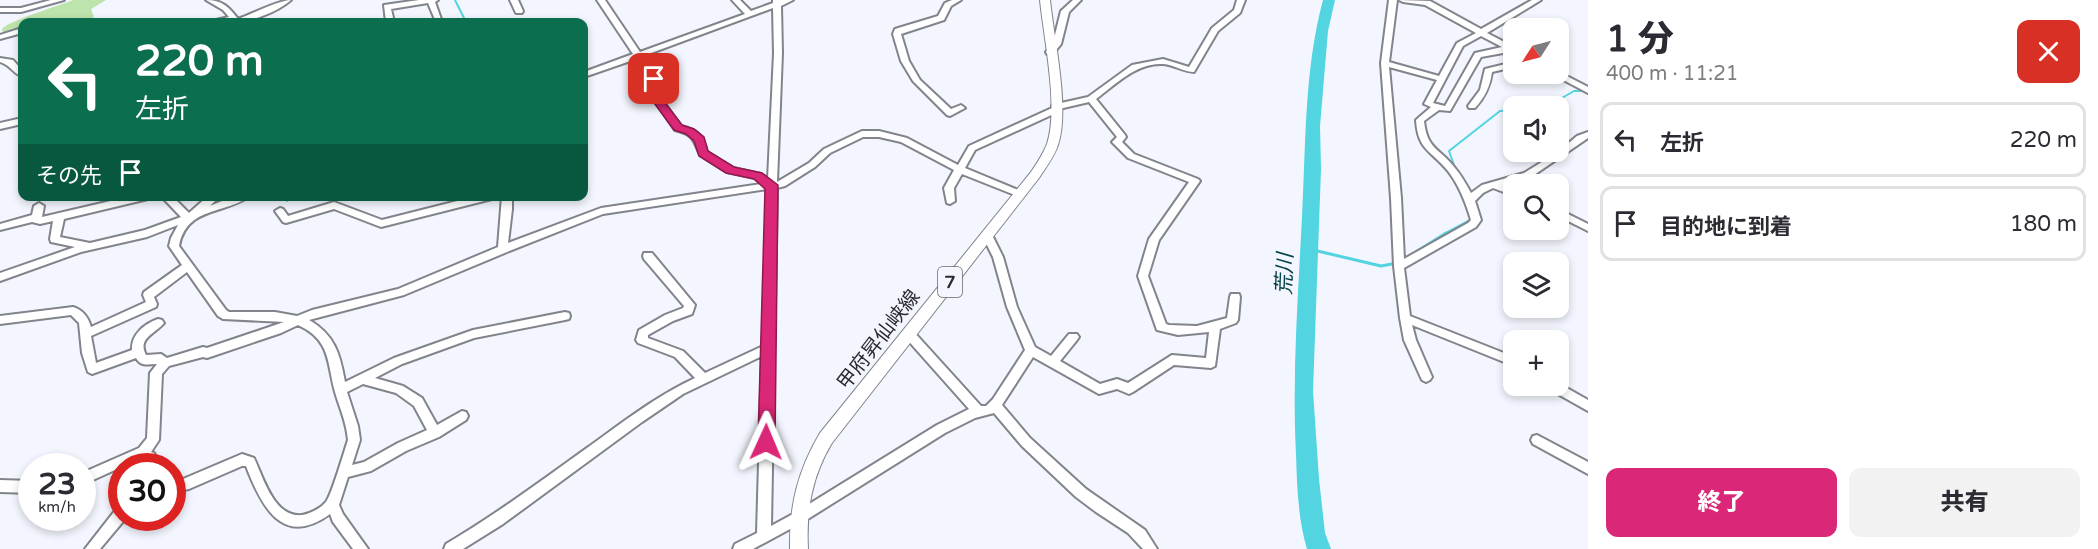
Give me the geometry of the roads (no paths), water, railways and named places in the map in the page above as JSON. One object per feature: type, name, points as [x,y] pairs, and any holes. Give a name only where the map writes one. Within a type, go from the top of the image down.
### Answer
[{"type":"main road","name":"甲府昇仙峡線","points":[[799,549],[798,507],[813,458],[826,438],[1035,175],[1050,149],[1054,140],[1055,109],[1045,0]]},
{"type":"street","points":[[0,11],[21,10],[60,0]]},
{"type":"street","points":[[210,0],[226,8],[234,18]]},
{"type":"street","points":[[245,18],[274,8],[287,0]]},
{"type":"street","points":[[389,18],[387,8],[433,0],[438,18]]},
{"type":"street","points":[[514,0],[519,11]]},
{"type":"street","points":[[601,0],[639,54],[654,79],[658,100],[678,128],[690,131],[700,140],[703,153],[730,170],[758,176],[770,185]]},
{"type":"street","points":[[736,0],[749,14]]},
{"type":"street","points":[[756,0],[763,9]]},
{"type":"street","points":[[588,73],[777,2],[789,0]]},
{"type":"street","points":[[957,0],[945,2],[941,18],[898,31],[897,34],[905,61],[917,81],[950,113],[961,108]]},
{"type":"street","points":[[1050,52],[1057,44],[1065,11],[1077,0]]},
{"type":"street","points":[[950,201],[949,188],[972,148],[1055,109],[1091,99],[1135,67],[1163,61],[1191,70],[1215,30],[1237,11],[1241,0]]},
{"type":"street","points":[[1393,0],[1385,63],[1396,198],[1398,266],[1410,340],[1426,377]]},
{"type":"street","points":[[1402,0],[1426,3],[1503,45]]},
{"type":"street","points":[[1480,54],[1447,109],[1428,104],[1460,46],[1537,0]]},
{"type":"street","points":[[764,536],[770,185],[778,53],[777,2]]},
{"type":"street","points":[[0,37],[18,32]]},
{"type":"street","points":[[1460,46],[1480,54],[1503,51]]},
{"type":"street","points":[[0,60],[10,62],[18,70]]},
{"type":"street","points":[[1385,63],[1442,79]]},
{"type":"street","points":[[1472,106],[1487,86],[1488,71],[1503,67]]},
{"type":"street","points":[[1569,80],[1588,90]]},
{"type":"street","points":[[1091,99],[1122,137],[1117,142],[1131,156],[1195,182],[1154,239],[1143,276],[1161,327],[1169,331],[1215,327],[1232,320],[1235,297]]},
{"type":"street","points":[[1398,266],[1472,225],[1476,220],[1470,201],[1452,170],[1425,145],[1420,137],[1420,120],[1438,106]]},
{"type":"street","points":[[0,126],[18,122]]},
{"type":"street","points":[[142,453],[153,440],[156,373],[165,363],[203,352],[207,353],[302,320],[312,314],[400,292],[602,211],[789,181],[827,151],[862,134],[869,133],[904,140],[959,169],[1020,194]]},
{"type":"street","points":[[1470,201],[1473,196],[1494,185],[1523,178],[1580,138],[1588,135]]},
{"type":"street","points":[[1494,185],[1503,189]]},
{"type":"street","points":[[0,228],[38,211],[36,220],[40,221],[128,201]]},
{"type":"street","points":[[172,201],[190,216]]},
{"type":"street","points":[[174,246],[174,237],[183,223],[209,201]]},
{"type":"street","points":[[0,276],[88,246],[147,232],[231,201]]},
{"type":"street","points":[[280,211],[286,220],[334,205],[381,224],[472,201]]},
{"type":"street","points":[[503,249],[501,239],[509,206],[508,201]]},
{"type":"street","points":[[59,218],[56,239],[88,246]]},
{"type":"street","points":[[1569,218],[1588,228]]},
{"type":"street","points":[[147,232],[167,239],[174,246],[218,309],[227,316],[302,320],[325,336],[334,357],[340,390],[354,429],[354,440],[332,505],[309,520],[297,522],[284,518],[275,510],[265,495],[250,462],[242,460],[186,485]]},
{"type":"street","points":[[987,235],[998,256],[1012,307],[1031,350],[1099,389],[1117,384],[1129,389],[1172,360],[1211,363],[1215,327]]},
{"type":"street","points":[[648,256],[690,305],[688,311],[669,318],[643,333],[642,340],[679,354],[704,379]]},
{"type":"street","points":[[87,333],[152,304],[148,295],[158,290],[171,276],[188,266]]},
{"type":"street","points":[[0,320],[73,311],[79,314],[85,323],[87,349],[93,369],[137,353]]},
{"type":"street","points":[[340,390],[398,362],[473,334],[565,316]]},
{"type":"street","points":[[1405,318],[1503,358]]},
{"type":"street","points":[[158,323],[142,333],[137,343],[137,353],[143,360],[161,360],[165,363]]},
{"type":"street","points":[[909,334],[979,412]]},
{"type":"street","points":[[1052,362],[1073,337]]},
{"type":"street","points":[[451,549],[498,520],[638,418],[679,391],[769,348]]},
{"type":"street","points":[[740,549],[798,518],[941,429],[979,412],[989,410],[995,405],[1031,350]]},
{"type":"street","points":[[362,379],[399,389],[418,402],[435,433]]},
{"type":"street","points":[[1569,395],[1588,406]]},
{"type":"street","points":[[995,405],[1008,425],[1039,455],[1092,503],[1135,531],[1148,543],[1150,549]]},
{"type":"street","points":[[343,473],[367,467],[402,447],[435,433],[462,416]]},
{"type":"street","points":[[1537,440],[1588,468]]},
{"type":"street","points":[[0,486],[18,487]]},
{"type":"street","points":[[332,505],[338,518],[360,549]]},
{"type":"street","points":[[92,549],[108,529]]},
{"type":"waterway","points":[[455,0],[464,18]]},
{"type":"waterway","name":"荒川","points":[[1319,549],[1314,533],[1308,479],[1303,391],[1313,169],[1312,126],[1321,31],[1329,0]]},
{"type":"waterway","points":[[1565,96],[1574,91],[1588,91]]},
{"type":"waterway","points":[[1456,171],[1449,151],[1503,111]]},
{"type":"waterway","points":[[1444,234],[1472,219]]},
{"type":"waterway","points":[[1408,257],[1446,233]]},
{"type":"waterway","points":[[1309,249],[1381,266],[1397,263]]}]
